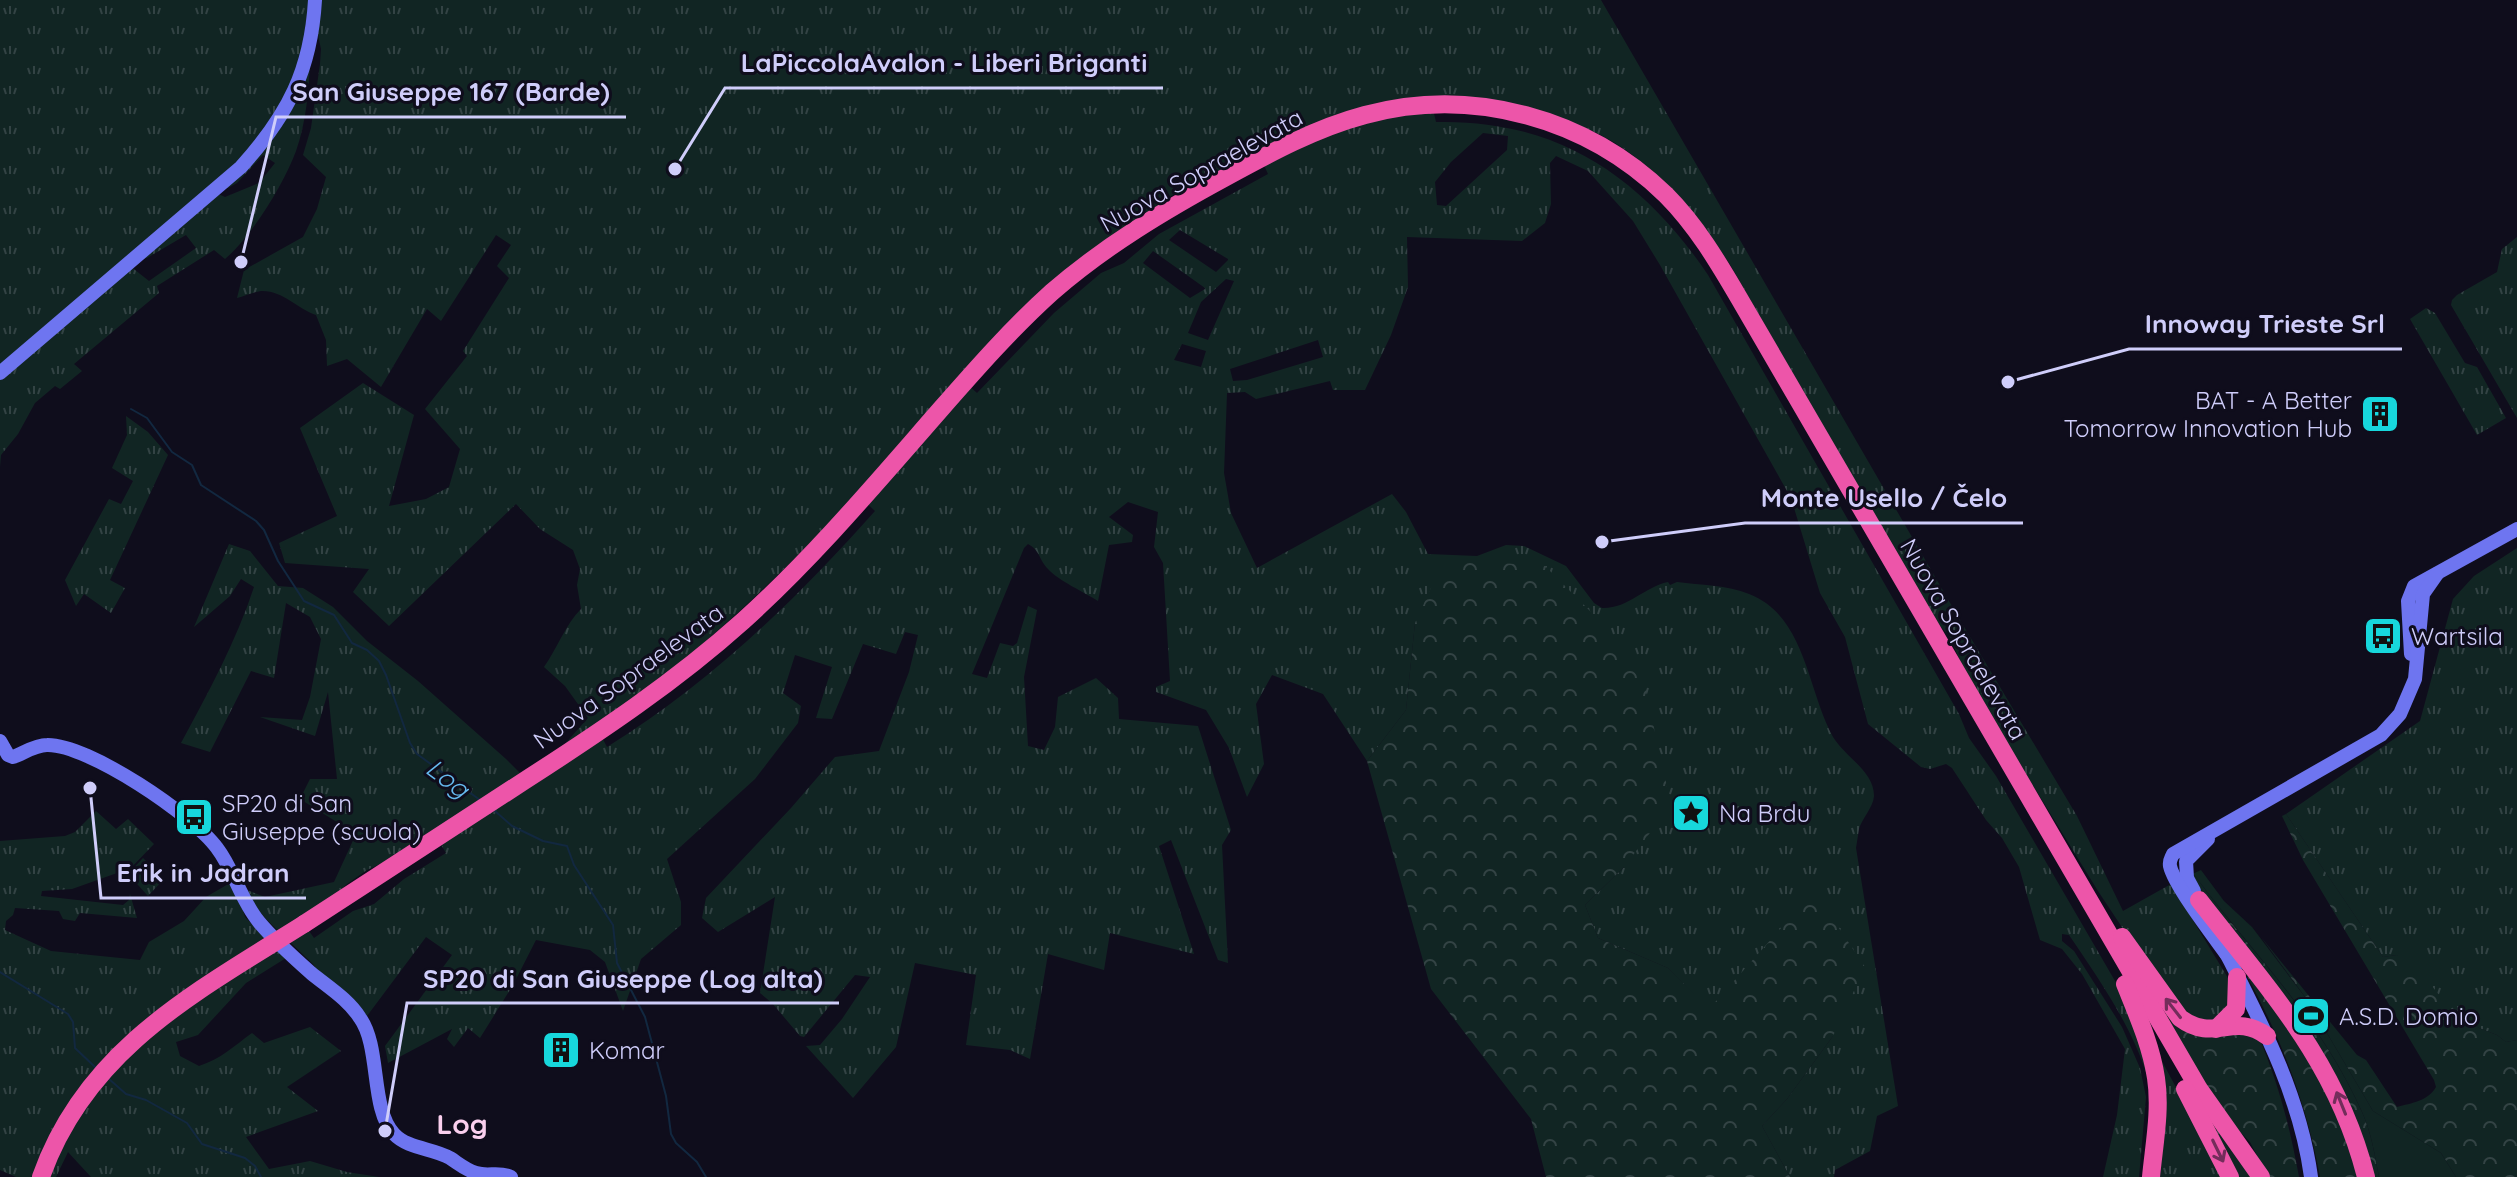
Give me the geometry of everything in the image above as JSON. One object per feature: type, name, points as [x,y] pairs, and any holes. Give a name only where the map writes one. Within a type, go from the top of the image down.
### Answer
[{"type":"highway","name":"Nuova Sopraelevata","points":[[52,1177],[85,1109],[138,1047],[307,928],[695,674],[750,628],[813,566],[969,385],[1093,271],[1263,163],[1341,122],[1392,109],[1496,108],[1545,120],[1600,145],[1631,166],[1677,207],[1700,236],[2199,1089],[2261,1177]]},
{"type":"highway","name":"Nuova Sopraelevata","points":[[1434,109],[1507,121],[1565,139],[1625,173],[1677,222],[1724,293],[2189,1094],[2230,1177]]},
{"type":"highway","points":[[2010,765],[2086,886],[2180,1018],[2196,1029],[2245,1025],[2267,1036]]},
{"type":"highway","points":[[2199,900],[2311,1046],[2342,1104],[2366,1177]]},
{"type":"highway","name":"Nuova Sopraelevata","points":[[41,1177],[58,1137],[77,1104],[99,1073],[130,1041],[185,999],[307,928]]},
{"type":"highway","points":[[2216,1029],[2236,1009],[2237,977]]},
{"type":"highway","points":[[2125,984],[2156,1077],[2158,1104],[2151,1177]]},
{"type":"street","points":[[0,373],[257,150],[279,122],[297,86],[310,46],[315,0]]},
{"type":"street","points":[[2227,955],[2193,906],[2170,862],[2179,849],[2381,735],[2400,714],[2415,679],[2423,594],[2437,574],[2517,529]]},
{"type":"street","points":[[0,741],[8,755],[13,757],[48,745],[82,753],[153,794],[197,827],[218,849],[259,922],[347,1002],[361,1019],[391,1131],[399,1139],[438,1152],[471,1172],[504,1173],[511,1177]]},
{"type":"street","points":[[2230,821],[2186,861],[2187,878],[2267,1036],[2297,1113],[2311,1177]]},
{"type":"green space","points":[[0,0],[309,0],[302,53],[281,107],[245,156],[0,367]]},
{"type":"green space","points":[[319,0],[1601,0],[2077,816],[2123,911],[2171,884],[2231,983],[2233,1007],[2221,1021],[2189,1018],[2149,968],[2098,891],[1967,678],[1950,637],[1934,619],[1731,266],[1680,198],[1639,160],[1616,144],[1564,120],[1430,97],[1436,122],[1480,124],[1520,131],[1558,143],[1593,161],[1655,209],[1708,275],[1959,714],[1969,738],[1996,776],[2122,993],[2141,1040],[2147,1075],[2132,1038],[2092,968],[2069,935],[2062,934],[2062,941],[2074,951],[2122,1027],[2140,1068],[2146,1097],[2139,1177],[2103,1177],[2117,1115],[2125,1049],[2082,974],[2062,949],[2040,940],[2019,867],[1952,768],[1946,764],[1930,769],[1921,767],[1868,724],[1845,637],[1820,593],[1791,498],[1633,221],[1588,171],[1556,156],[1550,163],[1551,204],[1545,223],[1522,241],[1407,237],[1408,287],[1391,335],[1365,390],[1333,390],[1330,381],[1256,399],[1245,392],[1227,393],[1224,473],[1231,513],[1257,568],[1392,494],[1406,512],[1428,554],[1477,556],[1506,545],[1524,546],[1566,566],[1594,603],[1602,608],[1620,605],[1659,585],[1677,582],[1741,591],[1768,605],[1783,619],[1803,656],[1833,737],[1873,787],[1873,800],[1860,825],[1856,848],[1898,1106],[1877,1116],[1870,1151],[1835,1170],[1834,1177],[1790,1177],[1762,1126],[1787,1099],[1833,1036],[1709,1010],[1668,968],[1598,938],[1585,905],[1624,867],[1415,623],[1406,710],[1367,761],[1323,694],[1272,675],[1256,704],[1264,764],[1247,797],[1229,748],[1206,710],[1156,692],[1156,687],[1170,681],[1163,563],[1154,547],[1158,512],[1128,502],[1109,517],[1133,535],[1132,542],[1109,545],[1098,601],[1053,573],[1032,546],[1028,544],[1024,548],[972,674],[987,678],[1000,643],[1013,646],[1017,643],[1028,606],[1037,610],[1024,677],[1028,746],[1044,750],[1055,727],[1058,697],[1096,678],[1118,698],[1119,719],[1198,726],[1231,830],[1222,845],[1228,963],[1218,960],[1171,840],[1159,846],[1194,954],[1110,933],[1104,970],[1048,954],[1030,1059],[1010,1050],[966,1045],[976,975],[915,963],[896,1047],[853,1098],[806,1046],[820,1045],[870,977],[855,975],[804,1037],[800,1036],[760,993],[775,897],[718,932],[702,918],[706,898],[835,757],[879,751],[909,672],[918,635],[905,632],[896,654],[863,644],[832,719],[816,718],[832,667],[795,655],[783,693],[801,706],[798,723],[755,779],[667,859],[681,902],[681,925],[641,959],[623,1011],[605,962],[590,950],[536,940],[480,1038],[468,1028],[454,1047],[447,1039],[452,1029],[388,1063],[385,1046],[452,955],[426,937],[367,1016],[338,997],[313,964],[254,905],[247,890],[265,897],[334,882],[356,834],[300,799],[310,779],[337,779],[328,692],[315,736],[260,717],[302,720],[310,697],[321,639],[310,617],[286,603],[274,678],[251,671],[210,752],[181,743],[230,647],[254,587],[241,579],[230,596],[194,627],[229,544],[250,551],[278,586],[303,588],[333,607],[367,641],[418,681],[530,783],[588,718],[565,686],[544,667],[581,609],[577,585],[580,569],[573,550],[540,529],[516,504],[389,626],[353,592],[369,569],[285,563],[279,543],[337,516],[300,428],[363,383],[414,415],[389,506],[426,499],[449,487],[460,449],[425,409],[467,356],[463,351],[509,278],[497,266],[511,245],[496,235],[441,321],[427,309],[381,387],[347,359],[327,366],[326,340],[316,315],[270,292],[237,298],[244,270],[303,237],[317,209],[326,177],[303,155],[311,128],[320,64],[317,30]],"holes":[[[1483,133],[1508,136],[1507,150],[1446,206],[1437,205],[1435,182],[1451,162]],[[1258,152],[1268,174],[1159,234],[1124,263],[1101,273],[1054,313],[977,393],[959,377],[1186,186],[1211,178]],[[1180,230],[1228,259],[1216,272],[1169,240]],[[1153,251],[1205,288],[1190,298],[1143,263]],[[1226,279],[1234,281],[1208,340],[1188,333],[1201,302]],[[1318,340],[1323,357],[1247,380],[1233,381],[1230,369]],[[1182,344],[1206,351],[1201,367],[1174,360]],[[857,494],[875,511],[814,577],[750,639],[681,696],[607,747],[596,726],[666,674],[765,587]],[[437,838],[446,853],[404,879],[374,904],[353,911],[314,938],[304,924],[367,870]]]},
{"type":"green space","points":[[310,60],[306,106],[296,151],[256,224],[225,259],[214,250],[157,286],[159,293],[74,364],[82,371],[60,389],[55,386],[35,403],[18,434],[1,455],[0,467],[0,378],[130,266],[149,281],[196,248],[186,235],[147,258],[139,259],[216,193],[225,197],[259,183],[275,163],[263,155],[237,183],[223,187],[245,169]]},
{"type":"green space","points":[[2517,237],[2517,418],[2451,305],[2457,295],[2497,272],[2502,249]]},
{"type":"green space","points":[[2426,308],[2435,313],[2465,363],[2477,367],[2506,418],[2477,435],[2410,319]]},
{"type":"green space","points":[[126,416],[148,432],[168,455],[110,580],[125,588],[111,613],[84,594],[76,606],[65,580],[109,499],[121,504],[133,481],[112,468],[127,435]]},
{"type":"green space","points":[[2517,548],[2517,1040],[2506,1042],[2479,1028],[2470,1018],[2453,1012],[2397,955],[2383,957],[2286,814],[2420,721],[2453,599],[2474,576]]},
{"type":"green space","points":[[1444,559],[1545,566],[1594,615],[1645,687],[1671,805],[1624,867],[1585,905],[1598,938],[1668,968],[1709,1009],[1814,891],[1865,967],[1833,1036],[1787,1099],[1762,1126],[1790,1177],[1546,1177],[1531,1119],[1431,989],[1367,761],[1406,710],[1415,623]]},
{"type":"green space","points":[[96,811],[116,829],[128,819],[154,844],[125,874],[117,873],[72,889],[42,891],[41,896],[123,905],[130,894],[137,918],[80,913],[75,921],[63,919],[59,911],[15,908],[6,921],[5,930],[51,951],[140,960],[149,942],[184,921],[206,897],[230,883],[245,917],[286,958],[246,983],[198,1035],[176,1042],[180,1056],[199,1066],[221,1056],[252,1033],[264,1043],[310,1027],[341,1051],[287,1087],[318,1111],[246,1137],[269,1169],[310,1161],[379,1177],[91,1177],[68,1152],[56,1177],[16,1177],[0,1170],[0,841],[65,836],[75,832]]},
{"type":"green space","points":[[2286,814],[2383,957],[2397,955],[2414,964],[2453,1012],[2470,1018],[2479,1028],[2506,1042],[2517,1040],[2517,1177],[2456,1177],[2441,1153],[2373,1111],[2308,1001],[2261,937],[2357,1055],[2366,1060],[2397,1107],[2419,1101],[2433,1092],[2436,1087],[2434,1080],[2303,860],[2282,816]]},
{"type":"green space","points":[[143,858],[164,879],[148,896],[128,874]]},
{"type":"green space","name":"A.S.D. Domio","points":[[2201,870],[2224,901],[2252,927],[2308,1001],[2373,1111],[2441,1153],[2456,1177],[2379,1177],[2368,1127],[2345,1078],[2307,1017],[2195,876],[2190,875]]},
{"type":"green space","points":[[2190,875],[2195,876],[2285,989],[2326,1047],[2365,1119],[2379,1177],[2368,1177],[2352,1116]]},
{"type":"green space","points":[[2136,973],[2176,1020],[2258,1035],[2283,1105],[2299,1177],[2268,1177],[2250,1142],[2217,1108]]},
{"type":"green space","points":[[2247,976],[2253,977],[2342,1113],[2359,1177],[2320,1177],[2292,1074]]},
{"type":"green space","points":[[2157,1052],[2224,1177],[2155,1177]]},
{"type":"green space","points":[[2206,1110],[2255,1177],[2236,1177]]},
{"type":"waterway","name":"Log","points":[[131,409],[147,418],[172,452],[192,465],[201,485],[256,521],[304,601],[334,615],[352,643],[367,650],[379,661],[417,754],[480,800]]},
{"type":"waterway","name":"Log","points":[[495,811],[512,826],[543,841],[567,846],[574,865],[613,925],[617,963],[645,1017],[666,1096],[671,1134],[676,1143],[697,1162],[706,1177]]},
{"type":"waterway","points":[[0,972],[68,1014],[73,1022],[75,1048],[95,1067]]},
{"type":"waterway","points":[[109,1079],[126,1094],[146,1100],[187,1123],[202,1144],[245,1158],[255,1166],[261,1177]]},
{"type":"place","name":"LaPiccolaAvalon - Liberi Briganti","points":[[675,169]]},
{"type":"place","name":"San Giuseppe 167 (Barde)","points":[[241,262]]},
{"type":"place","name":"Innoway Trieste Srl","points":[[2008,382]]},
{"type":"place","name":"BAT - A Better Tomorrow Innovation Hub","points":[[2380,414]]},
{"type":"place","name":"Monte Usello / Čelo","points":[[1602,542]]},
{"type":"place","name":"Wartsila","points":[[2383,636]]},
{"type":"place","name":"Erik in Jadran","points":[[90,788]]},
{"type":"place","name":"Na Brdu","points":[[1691,813]]},
{"type":"place","name":"SP20 di San Giuseppe (scuola)","points":[[194,817]]},
{"type":"place","name":"A.S.D. Domio","points":[[2311,1016]]},
{"type":"place","name":"Komar","points":[[561,1050]]},
{"type":"place","name":"SP20 di San Giuseppe (Log alta)","points":[[385,1131]]},
{"type":"district","name":"Log","points":[[462,1123]]}]
